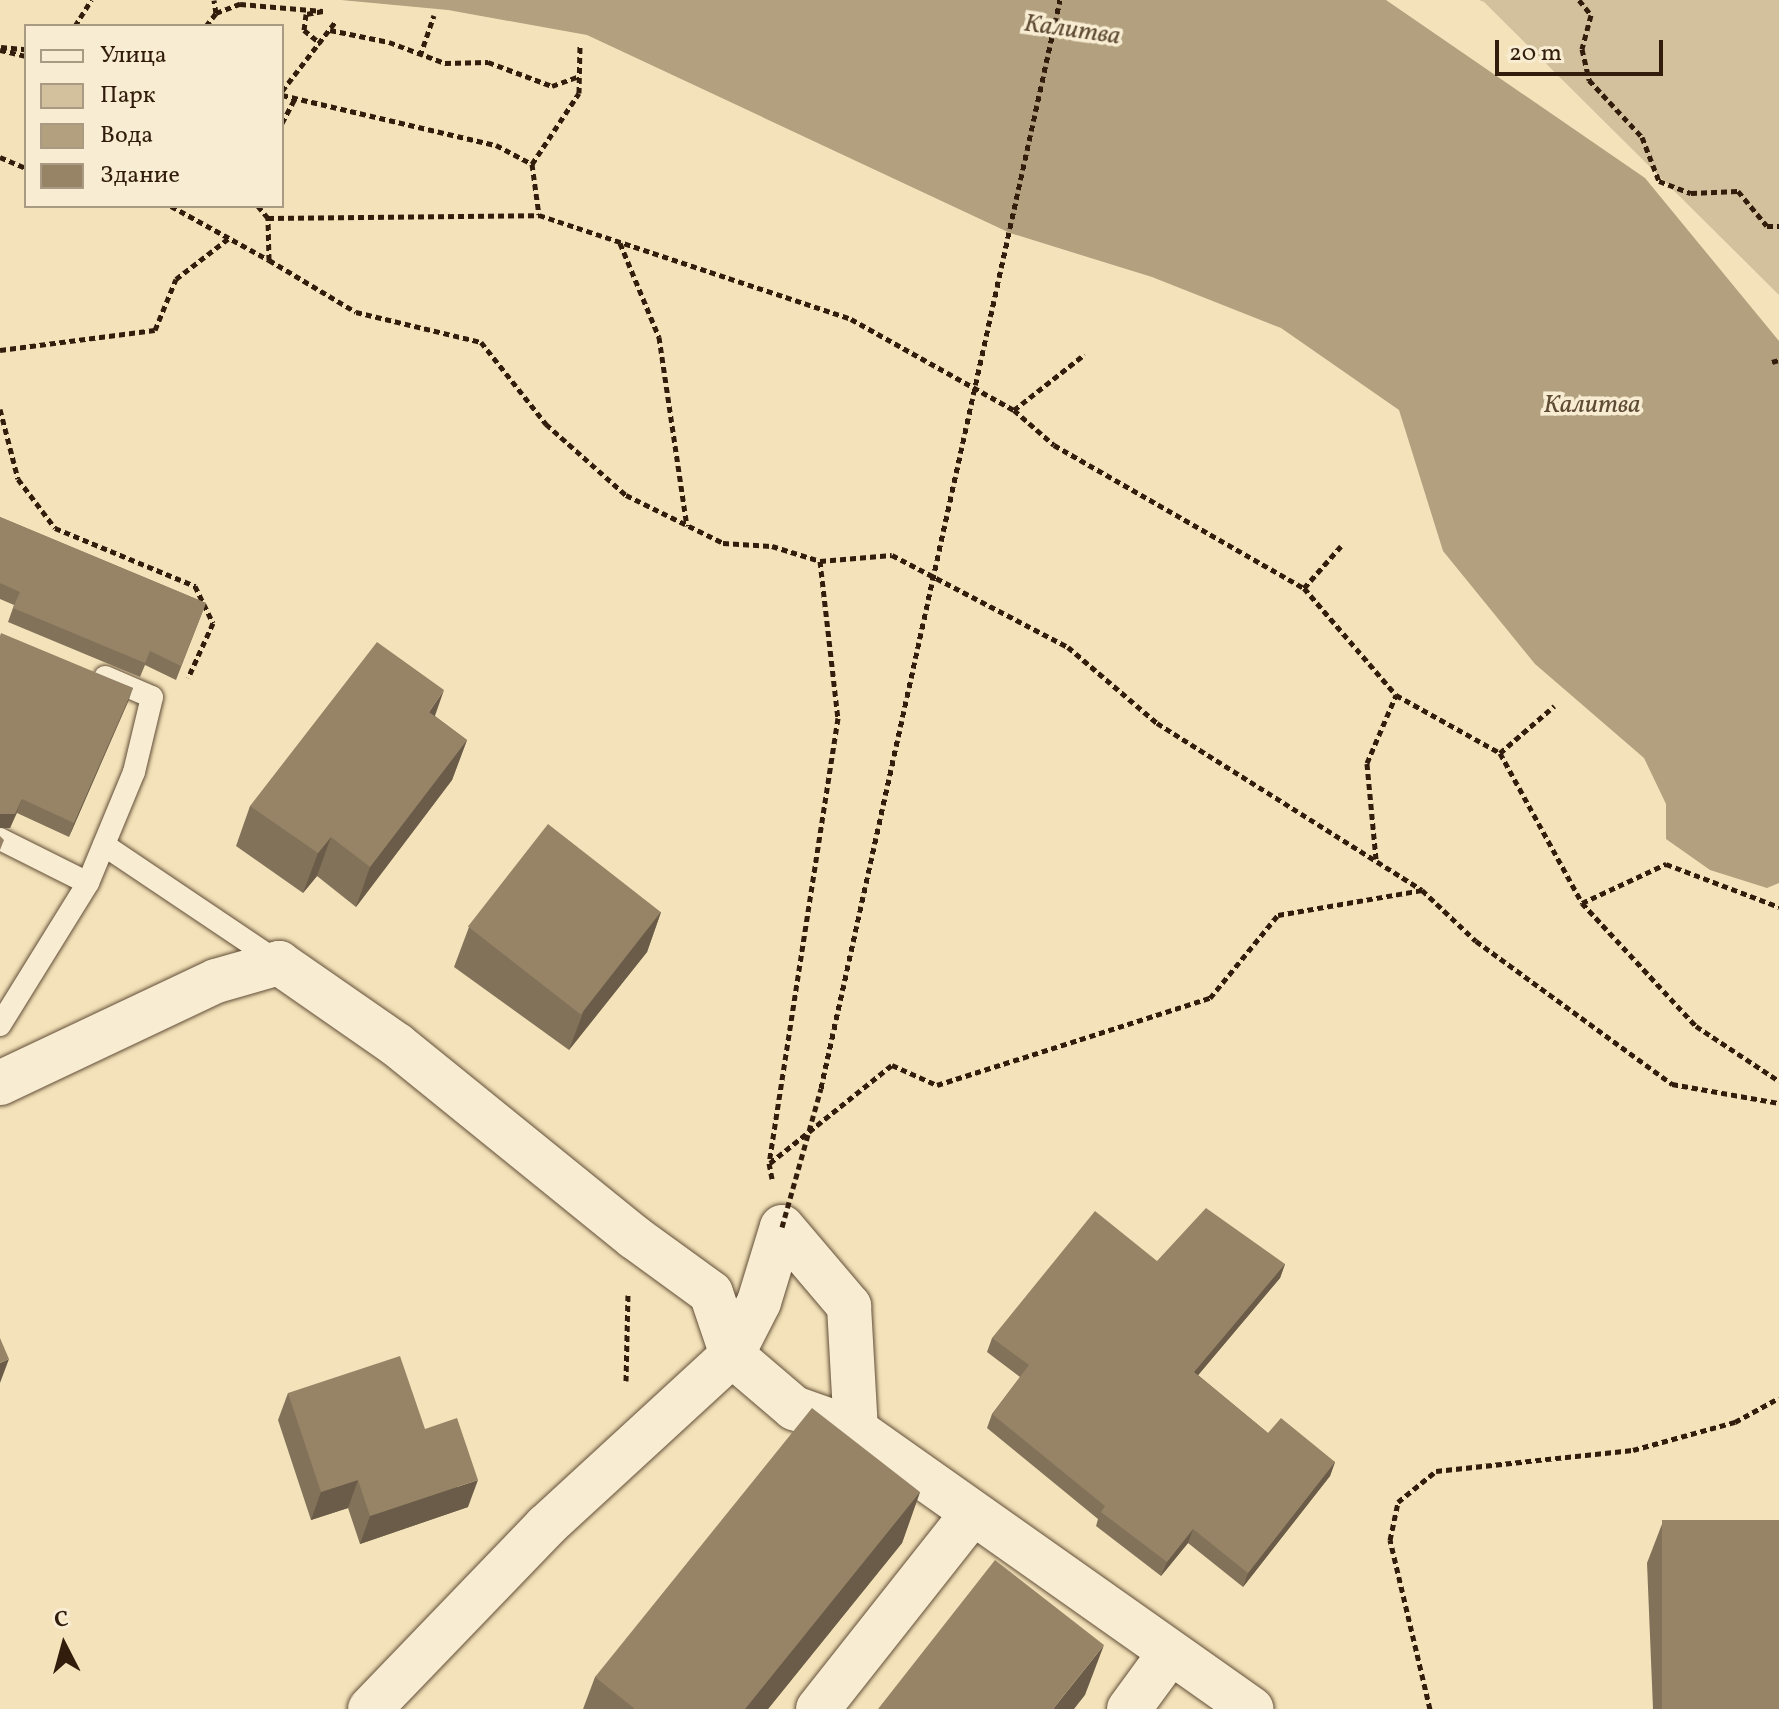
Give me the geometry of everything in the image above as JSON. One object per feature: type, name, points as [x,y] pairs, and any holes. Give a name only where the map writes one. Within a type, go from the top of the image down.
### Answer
[{"type":"street","points":[[0,1083],[216,981],[279,963],[397,1045],[629,1234],[711,1293],[732,1355],[794,1408],[856,1430],[971,1515],[1251,1709]]},
{"type":"street","points":[[383,1704],[624,1454],[732,1355],[759,1302],[778,1206]]},
{"type":"street","points":[[778,1206],[849,1306],[856,1430]]},
{"type":"street","points":[[818,1709],[971,1515]]},
{"type":"street","points":[[1129,1709],[1170,1653]]},
{"type":"lane","points":[[0,1025],[88,883],[134,772],[152,697],[83,668]]},
{"type":"lane","points":[[0,839],[88,883]]},
{"type":"lane","points":[[104,845],[279,963]]},
{"type":"path","points":[[76,24],[91,0]]},
{"type":"path","points":[[214,0],[216,13]]},
{"type":"path","points":[[778,1206],[821,1088],[1060,0]]},
{"type":"path","points":[[1579,0],[1591,15],[1582,49],[1589,80],[1642,137],[1659,181],[1691,193],[1738,191],[1767,226],[1779,226]]},
{"type":"path","points":[[208,24],[216,13],[240,4],[323,11],[306,14],[304,30],[321,44]]},
{"type":"path","points":[[420,56],[434,15]]},
{"type":"path","points":[[284,90],[336,21]]},
{"type":"path","points":[[330,30],[389,42],[445,63],[488,62],[552,86],[580,76]]},
{"type":"path","points":[[539,215],[532,164],[579,93],[580,45]]},
{"type":"path","points":[[0,48],[24,49]]},
{"type":"path","points":[[0,48],[24,55]]},
{"type":"path","points":[[284,94],[496,145],[532,164]]},
{"type":"path","points":[[284,119],[295,99]]},
{"type":"path","points":[[0,157],[24,167]]},
{"type":"path","points":[[175,208],[356,312],[481,342],[546,424],[626,495],[687,526],[723,543],[772,546],[820,561],[892,555],[1068,647],[1157,723],[1422,890],[1476,941],[1672,1084],[1779,1103]]},
{"type":"path","points":[[260,208],[268,218],[269,260]]},
{"type":"path","points":[[268,218],[539,215],[851,319],[1014,410],[1054,445],[1304,588],[1396,695],[1500,753],[1582,903],[1696,1026],[1779,1081]]},
{"type":"path","points":[[0,350],[155,330],[176,279],[229,238]]},
{"type":"path","points":[[619,242],[659,337],[687,526]]},
{"type":"path","points":[[1014,410],[1085,354]]},
{"type":"path","points":[[0,409],[18,479],[55,528],[195,586],[213,623],[177,702],[152,697]]},
{"type":"path","points":[[1304,588],[1341,546]]},
{"type":"path","points":[[778,1206],[769,1163],[838,718],[820,561]]},
{"type":"path","points":[[1376,859],[1367,763],[1396,695]]},
{"type":"path","points":[[1500,753],[1554,706]]},
{"type":"path","points":[[1582,903],[1666,864],[1779,907]]},
{"type":"path","points":[[769,1163],[892,1065],[937,1085],[1210,998],[1278,915],[1422,890]]},
{"type":"path","points":[[624,1454],[629,1234]]},
{"type":"path","points":[[1430,1709],[1390,1540],[1398,1502],[1436,1471],[1633,1450],[1735,1422],[1779,1398]]},
{"type":"green space","points":[[1479,0],[1779,0],[1779,295],[1484,2]]},
{"type":"water","name":"Калитва","points":[[341,0],[1386,0],[1645,178],[1779,341],[1779,883],[1767,888],[1710,870],[1666,839],[1666,804],[1644,758],[1535,664],[1443,551],[1399,410],[1281,328],[1152,277],[1010,233],[587,35],[448,10]]},
{"type":"building","points":[[0,517],[206,603],[181,666],[150,651],[145,663],[13,608],[20,592],[0,583]]},
{"type":"building","points":[[1,633],[133,688],[74,823],[22,799],[15,814],[0,814]]},
{"type":"building","points":[[377,642],[444,690],[429,712],[467,740],[370,867],[331,837],[318,853],[250,806]]},
{"type":"building","points":[[548,824],[661,912],[581,1014],[468,926]]},
{"type":"building","points":[[1206,1208],[1285,1264],[1194,1372],[1268,1433],[1281,1418],[1335,1462],[1248,1573],[1193,1529],[1167,1562],[1101,1512],[1105,1506],[992,1414],[1029,1365],[992,1338],[1095,1211],[1157,1261]]},
{"type":"building","points":[[0,1338],[9,1359],[0,1363]]},
{"type":"building","points":[[400,1356],[425,1429],[457,1418],[478,1480],[370,1516],[358,1480],[321,1492],[288,1393]]},
{"type":"building","points":[[812,1408],[920,1492],[745,1709],[635,1709],[595,1677]]},
{"type":"building","points":[[1662,1520],[1779,1520],[1779,1709],[1662,1709]]},
{"type":"building","points":[[995,1560],[1104,1645],[1053,1709],[878,1709]]}]
